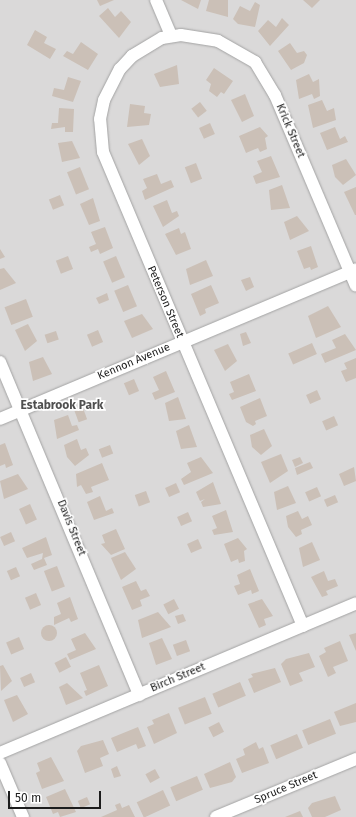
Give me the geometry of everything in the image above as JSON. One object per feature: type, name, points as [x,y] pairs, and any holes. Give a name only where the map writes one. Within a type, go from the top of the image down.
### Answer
[{"type":"street","points":[[156,0],[171,36]]},
{"type":"street","name":"Krick Street","points":[[171,36],[191,36],[232,46],[264,74],[353,270],[356,286]]},
{"type":"street","name":"Peterson Street","points":[[171,36],[150,43],[120,69],[104,100],[100,136],[125,208],[303,626]]},
{"type":"street","name":"Kennon Avenue","points":[[0,419],[353,270]]},
{"type":"street","name":"Davis Street","points":[[0,362],[139,695]]},
{"type":"street","name":"Birch Street","points":[[0,753],[356,603]]},
{"type":"street","name":"Spruce Street","points":[[216,817],[356,759]]},
{"type":"street","points":[[0,763],[23,817]]},
{"type":"shaded area","points":[[0,0],[356,0],[356,817],[0,817]]},
{"type":"building","points":[[97,0],[114,0],[100,6]]},
{"type":"building","points":[[181,0],[201,0],[198,9]]},
{"type":"building","points":[[209,0],[228,0],[228,17],[206,11]]},
{"type":"building","points":[[303,0],[320,0],[312,8]]},
{"type":"building","points":[[255,2],[260,5],[255,27],[238,24],[233,19],[240,6],[250,11]]},
{"type":"building","points":[[108,8],[115,17],[121,11],[131,22],[119,38],[99,16]]},
{"type":"building","points":[[282,18],[289,25],[270,46],[258,31],[268,20],[276,27]]},
{"type":"building","points":[[35,30],[47,37],[44,43],[56,49],[50,59],[27,45]]},
{"type":"building","points":[[81,42],[98,54],[88,70],[63,56],[67,51],[73,54]]},
{"type":"building","points":[[290,43],[297,53],[304,51],[307,55],[304,63],[291,70],[278,51]]},
{"type":"building","points":[[177,65],[179,84],[160,87],[154,74]]},
{"type":"building","points":[[214,68],[233,81],[224,94],[221,92],[217,97],[209,91],[211,84],[206,80]]},
{"type":"building","points":[[309,74],[313,82],[319,79],[320,96],[314,99],[312,94],[299,99],[296,80]]},
{"type":"building","points":[[68,77],[81,81],[73,102],[52,96],[54,88],[64,90]]},
{"type":"building","points":[[245,94],[254,116],[242,122],[231,100]]},
{"type":"building","points":[[322,100],[327,111],[334,108],[336,120],[313,128],[308,105]]},
{"type":"building","points":[[200,102],[207,111],[198,117],[191,109]]},
{"type":"building","points":[[130,104],[145,106],[144,113],[151,114],[149,125],[127,127]]},
{"type":"building","points":[[59,108],[74,109],[73,132],[65,132],[65,127],[51,129],[52,123],[58,123]]},
{"type":"building","points":[[210,123],[215,134],[204,139],[199,128]]},
{"type":"building","points":[[260,127],[268,136],[265,138],[267,149],[260,152],[258,148],[246,153],[239,136]]},
{"type":"building","points":[[335,127],[340,139],[345,136],[348,142],[327,150],[320,133]]},
{"type":"building","points":[[142,139],[150,156],[139,165],[128,144]]},
{"type":"building","points":[[72,141],[80,158],[62,162],[58,143]]},
{"type":"building","points":[[271,156],[280,177],[256,184],[253,176],[262,172],[257,161]]},
{"type":"building","points":[[346,159],[356,175],[343,185],[335,177],[332,165]]},
{"type":"building","points":[[196,163],[202,179],[191,183],[185,167]]},
{"type":"building","points":[[80,167],[89,189],[76,194],[67,172]]},
{"type":"building","points":[[157,174],[161,184],[171,180],[174,187],[145,200],[142,191],[147,188],[143,179]]},
{"type":"building","points":[[282,185],[290,208],[271,210],[269,190]]},
{"type":"building","points":[[356,187],[356,215],[355,215],[344,192]]},
{"type":"building","points":[[60,195],[64,205],[53,210],[49,199]]},
{"type":"building","points":[[93,198],[100,221],[89,225],[80,204]]},
{"type":"building","points":[[167,200],[172,213],[177,211],[179,216],[163,227],[153,206]]},
{"type":"building","points":[[297,216],[309,231],[290,240],[284,222]]},
{"type":"building","points":[[105,227],[113,248],[100,254],[98,249],[91,252],[89,247],[96,244],[91,232]]},
{"type":"building","points":[[179,228],[181,234],[185,232],[191,249],[176,255],[165,234]]},
{"type":"building","points":[[311,246],[318,267],[311,270],[310,267],[304,269],[297,251]]},
{"type":"building","points":[[0,249],[5,257],[0,259]]},
{"type":"building","points":[[68,256],[73,269],[61,274],[56,261]]},
{"type":"building","points":[[116,256],[125,277],[112,283],[103,261]]},
{"type":"building","points":[[206,260],[213,276],[190,285],[186,269]]},
{"type":"building","points":[[4,268],[16,283],[0,290],[0,269]]},
{"type":"building","points":[[250,277],[254,287],[246,291],[241,280]]},
{"type":"building","points":[[128,285],[137,306],[123,312],[114,291]]},
{"type":"building","points":[[211,285],[219,303],[205,309],[206,313],[200,316],[191,294]]},
{"type":"building","points":[[107,293],[109,300],[99,304],[96,298]]},
{"type":"building","points":[[26,299],[33,317],[11,325],[5,307]]},
{"type":"building","points":[[328,306],[341,327],[316,338],[308,316]]},
{"type":"building","points":[[142,314],[153,329],[132,338],[124,321]]},
{"type":"building","points":[[28,324],[37,341],[25,351],[15,330]]},
{"type":"building","points":[[98,330],[103,342],[92,347],[87,335]]},
{"type":"building","points":[[56,331],[59,340],[47,343],[45,335]]},
{"type":"building","points":[[246,332],[251,343],[243,346],[240,334]]},
{"type":"building","points":[[345,334],[356,350],[325,363],[321,354],[336,348],[332,340]]},
{"type":"building","points":[[312,343],[317,354],[293,365],[288,354]]},
{"type":"building","points":[[228,344],[237,361],[225,371],[214,350]]},
{"type":"building","points":[[43,357],[52,374],[33,381],[29,362]]},
{"type":"building","points":[[356,358],[356,378],[346,382],[341,371],[347,369],[344,363]]},
{"type":"building","points":[[166,371],[175,392],[155,400],[152,393],[159,390],[153,377]]},
{"type":"building","points":[[249,374],[256,391],[232,400],[229,394],[234,392],[230,382]]},
{"type":"building","points":[[134,379],[139,391],[129,395],[124,383]]},
{"type":"building","points":[[317,390],[321,399],[310,404],[306,395]]},
{"type":"building","points":[[178,397],[186,419],[169,421],[165,403]]},
{"type":"building","points":[[260,398],[267,416],[255,421],[256,424],[253,426],[246,422],[240,407]]},
{"type":"building","points":[[83,408],[87,419],[79,422],[75,411]]},
{"type":"building","points":[[68,415],[72,426],[77,425],[79,430],[57,439],[54,420]]},
{"type":"building","points":[[334,416],[338,425],[326,430],[322,421]]},
{"type":"building","points":[[189,425],[197,447],[181,449],[176,431]]},
{"type":"building","points":[[264,429],[272,446],[261,455],[252,447],[250,435]]},
{"type":"building","points":[[77,439],[81,450],[86,448],[89,455],[75,466],[67,457],[64,445]]},
{"type":"building","points":[[5,443],[13,465],[6,468],[5,464],[0,466],[0,445]]},
{"type":"building","points":[[110,445],[113,453],[102,458],[99,449]]},
{"type":"building","points":[[281,454],[288,471],[270,483],[261,462]]},
{"type":"building","points":[[201,457],[213,473],[184,485],[181,479],[191,472],[187,463]]},
{"type":"building","points":[[300,457],[303,463],[295,467],[292,460]]},
{"type":"building","points":[[310,462],[313,468],[297,475],[295,468]]},
{"type":"building","points":[[102,463],[109,480],[91,487],[93,492],[86,494],[81,485],[77,487],[76,474]]},
{"type":"building","points":[[354,467],[356,481],[344,486],[339,474]]},
{"type":"building","points":[[18,474],[28,489],[4,499],[0,481]]},
{"type":"building","points":[[213,482],[221,504],[203,507],[201,502],[205,499],[200,501],[196,492]]},
{"type":"building","points":[[176,483],[180,492],[169,497],[165,488]]},
{"type":"building","points":[[288,486],[296,503],[277,510],[274,492]]},
{"type":"building","points":[[317,487],[321,496],[309,501],[305,492]]},
{"type":"building","points":[[146,491],[150,502],[139,506],[135,495]]},
{"type":"building","points":[[335,495],[338,502],[327,507],[324,500]]},
{"type":"building","points":[[100,496],[106,511],[112,508],[114,513],[94,520],[87,502]]},
{"type":"building","points":[[30,504],[37,520],[26,524],[19,509]]},
{"type":"building","points":[[226,510],[233,532],[214,535],[212,530],[217,528],[212,516]]},
{"type":"building","points":[[298,511],[302,519],[308,516],[312,525],[301,530],[302,534],[296,537],[288,527],[286,516]]},
{"type":"building","points":[[188,512],[192,521],[181,526],[177,517]]},
{"type":"building","points":[[116,529],[125,549],[111,555],[101,544],[105,543],[102,535]]},
{"type":"building","points":[[11,532],[15,541],[4,546],[0,537]]},
{"type":"building","points":[[46,537],[52,555],[44,558],[47,565],[34,570],[31,564],[42,559],[43,553],[27,558],[22,548]]},
{"type":"building","points":[[238,538],[247,549],[244,551],[245,561],[239,563],[238,559],[231,562],[224,544]]},
{"type":"building","points":[[198,539],[202,548],[191,553],[187,544]]},
{"type":"building","points":[[312,542],[320,560],[303,567],[299,548]]},
{"type":"building","points":[[125,552],[136,569],[121,580],[111,558]]},
{"type":"building","points":[[57,566],[65,587],[52,592],[44,571]]},
{"type":"building","points":[[16,567],[20,576],[11,580],[7,571]]},
{"type":"building","points":[[250,569],[259,591],[252,594],[251,590],[238,595],[234,586],[240,584],[237,575]]},
{"type":"building","points":[[324,571],[328,581],[335,579],[338,586],[326,591],[328,595],[322,597],[311,577]]},
{"type":"building","points":[[136,581],[141,591],[146,589],[150,596],[140,600],[142,606],[132,610],[122,587]]},
{"type":"building","points":[[36,593],[41,605],[30,610],[25,598]]},
{"type":"building","points":[[70,597],[78,619],[71,622],[69,618],[54,625],[54,617],[61,614],[57,603]]},
{"type":"building","points":[[174,599],[179,609],[168,614],[163,604]]},
{"type":"building","points":[[262,599],[273,616],[264,619],[266,625],[259,628],[248,604]]},
{"type":"building","points":[[158,612],[171,627],[142,638],[138,620]]},
{"type":"building","points":[[183,614],[186,621],[178,624],[175,616]]},
{"type":"building","points":[[49,625],[56,630],[57,633],[52,640],[49,641],[42,636],[41,633],[46,626]]},
{"type":"building","points":[[85,633],[96,649],[70,660],[67,654],[76,650],[71,639]]},
{"type":"building","points":[[356,633],[356,651],[349,635]]},
{"type":"building","points":[[19,637],[24,649],[11,654],[6,642]]},
{"type":"building","points":[[162,638],[172,659],[156,665],[149,643]]},
{"type":"building","points":[[186,640],[190,651],[177,656],[173,645]]},
{"type":"building","points":[[340,641],[348,661],[333,667],[336,673],[328,677],[319,656],[326,652],[324,648]]},
{"type":"building","points":[[309,653],[315,667],[299,673],[303,681],[290,686],[281,664],[286,659]]},
{"type":"building","points":[[66,657],[71,667],[59,673],[54,663]]},
{"type":"building","points":[[3,665],[12,681],[1,691],[0,666]]},
{"type":"building","points":[[99,665],[108,686],[86,696],[84,691],[87,690],[80,673]]},
{"type":"building","points":[[275,668],[281,682],[254,693],[248,679],[253,677],[251,674]]},
{"type":"building","points":[[31,673],[35,682],[24,687],[20,678]]},
{"type":"building","points":[[240,682],[246,696],[218,708],[212,694]]},
{"type":"building","points":[[67,683],[83,698],[66,705],[59,687]]},
{"type":"building","points":[[17,695],[28,714],[13,722],[4,700]]},
{"type":"building","points":[[205,697],[212,714],[185,725],[178,708]]},
{"type":"building","points":[[356,703],[356,722],[340,726],[334,712]]},
{"type":"building","points":[[169,713],[177,733],[154,744],[147,727],[154,724],[152,720]]},
{"type":"building","points":[[330,719],[336,734],[308,745],[302,730]]},
{"type":"building","points":[[219,722],[224,732],[213,737],[208,727]]},
{"type":"building","points":[[138,727],[146,746],[138,749],[136,744],[117,752],[111,738]]},
{"type":"building","points":[[297,734],[303,748],[276,759],[270,745]]},
{"type":"building","points":[[103,740],[109,754],[100,758],[103,766],[85,773],[77,751],[81,746]]},
{"type":"building","points":[[256,742],[259,749],[263,747],[269,763],[242,773],[236,759],[245,755],[243,749]]},
{"type":"building","points":[[51,757],[64,781],[42,789],[36,773],[40,771],[37,763]]},
{"type":"building","points":[[230,762],[236,777],[232,782],[210,788],[204,774]]},
{"type":"building","points":[[117,766],[121,776],[114,778],[111,769]]},
{"type":"building","points":[[155,769],[160,778],[150,783],[145,774]]},
{"type":"building","points":[[197,776],[203,790],[176,801],[170,787]]},
{"type":"building","points":[[65,789],[76,812],[60,817],[58,812],[53,814],[46,797]]},
{"type":"building","points":[[163,790],[170,805],[144,817],[137,802]]},
{"type":"building","points":[[335,796],[341,810],[325,817],[312,817],[308,808],[312,803]]},
{"type":"building","points":[[87,797],[90,804],[81,808],[78,801]]},
{"type":"building","points":[[120,803],[122,808],[129,805],[135,817],[101,817],[117,810],[115,805]]},
{"type":"building","points":[[300,811],[303,817],[285,817]]},
{"type":"district","name":"Estabrook Park","points":[[62,406]]}]
